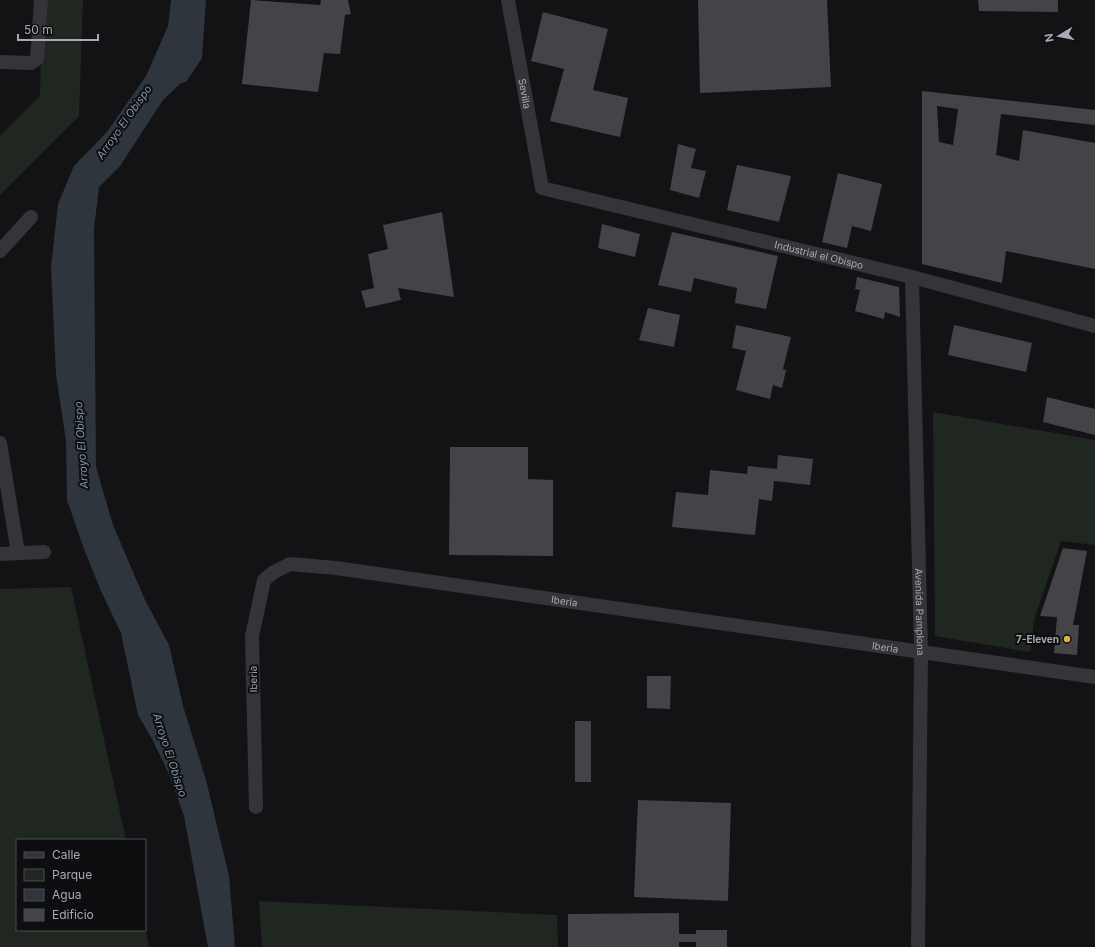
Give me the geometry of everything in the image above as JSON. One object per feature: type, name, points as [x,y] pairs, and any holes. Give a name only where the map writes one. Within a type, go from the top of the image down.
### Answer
[{"type":"street","points":[[0,62],[31,62],[37,59],[39,52],[41,0]]},
{"type":"street","name":"Sevilla","points":[[508,0],[542,188]]},
{"type":"street","name":"Industrial el Obispo","points":[[542,188],[912,277],[1095,326]]},
{"type":"street","points":[[0,251],[31,217]]},
{"type":"street","name":"Avenida Pamplona","points":[[912,277],[921,653],[918,947]]},
{"type":"street","points":[[0,443],[4,485],[18,553]]},
{"type":"street","points":[[0,554],[44,552]]},
{"type":"street","name":"Iberia","points":[[256,807],[252,636],[264,580],[274,572],[290,564],[336,568],[1095,677]]},
{"type":"green space","points":[[42,0],[83,0],[79,116],[0,195],[0,136],[40,96]]},
{"type":"green space","points":[[933,412],[1095,440],[1095,545],[1061,541],[1034,620],[1030,652],[935,636]]},
{"type":"green space","points":[[71,587],[126,839],[16,839],[16,931],[146,931],[149,947],[0,947],[0,589]]},
{"type":"green space","points":[[259,901],[557,915],[558,947],[262,947]]},
{"type":"water","name":"Arroyo El Obispo","points":[[171,0],[206,0],[202,58],[186,82],[181,83],[163,100],[120,166],[99,187],[94,229],[96,467],[113,525],[145,600],[169,645],[183,706],[206,780],[229,876],[235,947],[208,947],[184,816],[169,774],[152,739],[138,715],[121,633],[101,591],[84,549],[67,500],[66,441],[56,375],[51,267],[58,204],[74,166],[107,132],[146,76],[168,26]]},
{"type":"building","points":[[251,0],[320,5],[321,0],[348,0],[351,14],[345,15],[340,54],[324,53],[318,92],[242,84]]},
{"type":"building","points":[[698,0],[827,0],[831,87],[700,93]]},
{"type":"building","points":[[978,0],[1058,0],[1058,12],[979,11]]},
{"type":"building","points":[[543,12],[608,29],[593,90],[628,98],[620,137],[550,121],[564,69],[531,61]]},
{"type":"building","points":[[922,91],[1095,110],[1095,125],[1001,114],[996,155],[1019,161],[1023,130],[1095,143],[1095,269],[1006,251],[1002,283],[922,264]],"holes":[[[937,106],[958,109],[953,145],[939,142]]]},
{"type":"building","points":[[678,144],[696,149],[691,168],[706,171],[699,198],[670,190]]},
{"type":"building","points":[[737,165],[791,176],[779,222],[727,210]]},
{"type":"building","points":[[838,173],[882,184],[871,231],[852,226],[847,248],[822,242]]},
{"type":"building","points":[[442,212],[454,297],[398,288],[401,300],[366,308],[361,291],[374,288],[368,254],[388,249],[383,225]]},
{"type":"building","points":[[602,224],[640,234],[635,257],[598,248]]},
{"type":"building","points":[[672,232],[778,256],[766,309],[735,303],[737,288],[694,278],[691,292],[658,285]]},
{"type":"building","points":[[857,277],[899,287],[900,317],[885,312],[884,319],[855,311],[860,290],[855,289]]},
{"type":"building","points":[[648,308],[680,315],[674,347],[639,340]]},
{"type":"building","points":[[736,325],[791,337],[783,369],[786,370],[782,388],[773,385],[770,399],[736,390],[746,351],[732,348]]},
{"type":"building","points":[[954,325],[1032,343],[1026,372],[948,355]]},
{"type":"building","points":[[1047,397],[1095,409],[1095,435],[1043,422]]},
{"type":"building","points":[[450,447],[528,447],[528,479],[553,480],[553,556],[449,555]]},
{"type":"building","points":[[778,455],[813,459],[810,485],[774,481],[772,501],[759,499],[755,535],[672,527],[676,492],[708,495],[710,470],[747,474],[748,466],[777,469]]},
{"type":"building","points":[[1063,548],[1087,551],[1073,625],[1079,625],[1077,655],[1054,653],[1057,617],[1040,616]]},
{"type":"building","points":[[647,676],[671,676],[670,709],[647,708]]},
{"type":"building","points":[[575,721],[591,721],[591,782],[575,782]]},
{"type":"building","points":[[638,800],[731,803],[728,901],[634,897]]},
{"type":"building","points":[[679,913],[679,934],[696,934],[696,930],[727,930],[727,947],[696,947],[696,942],[679,942],[679,947],[568,947],[568,914]]},
{"type":"place","name":"7-Eleven","points":[[1067,639]]}]
